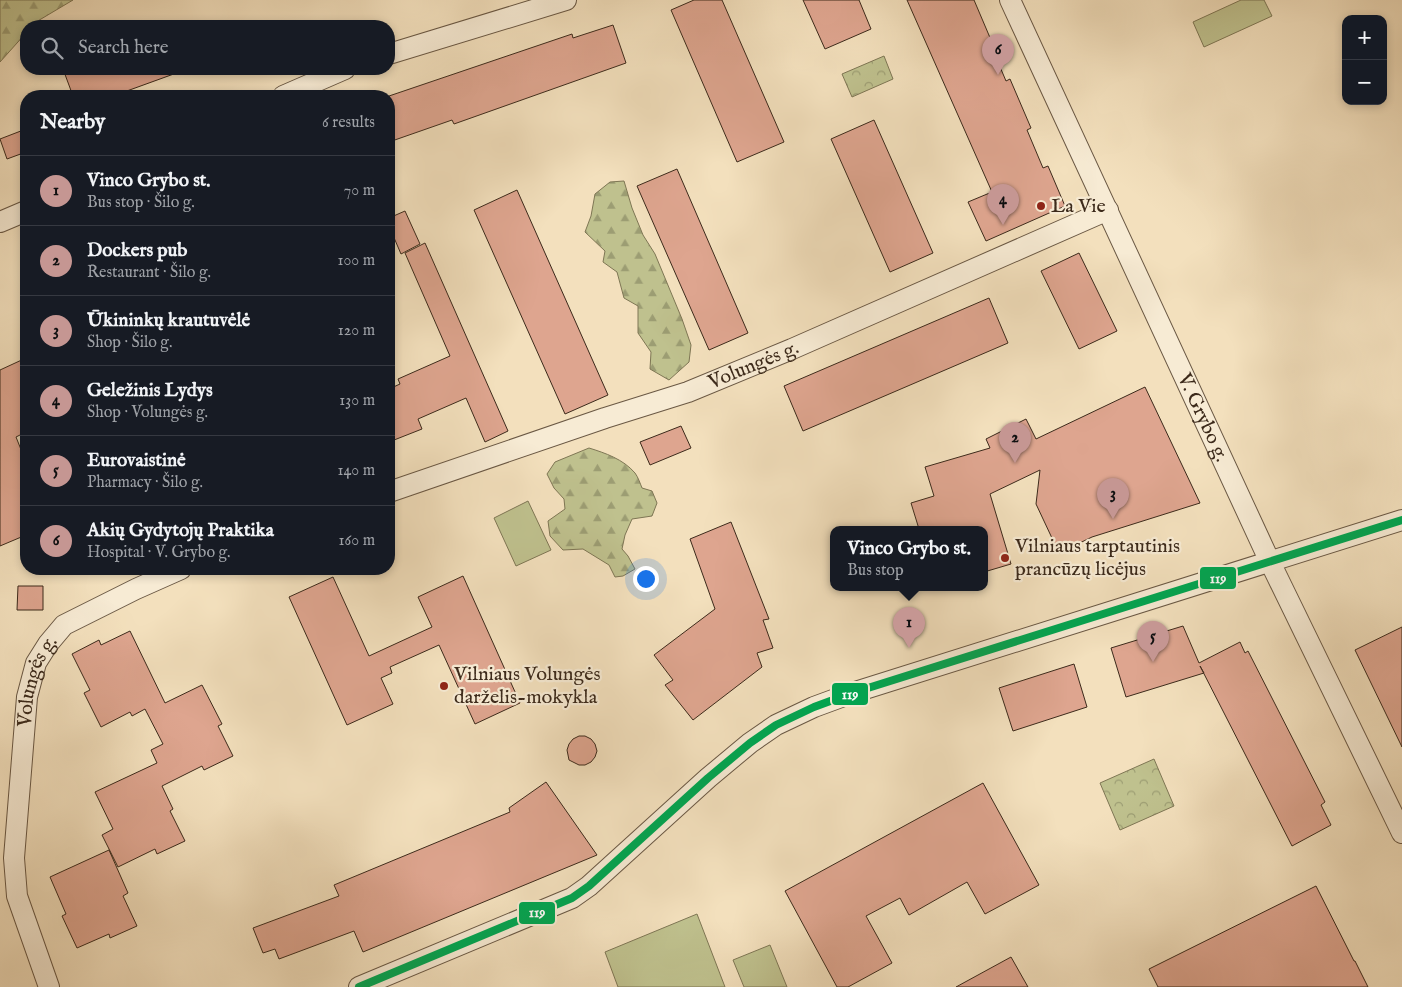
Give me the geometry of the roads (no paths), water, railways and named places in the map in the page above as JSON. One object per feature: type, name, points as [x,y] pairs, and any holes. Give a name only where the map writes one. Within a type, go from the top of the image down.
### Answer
[{"type":"street","points":[[395,52],[566,0]]},
{"type":"street","name":"V. Grybo g.","points":[[1010,0],[1270,562],[1402,833]]},
{"type":"street","points":[[297,90],[331,75]]},
{"type":"street","name":"Volungės g.","points":[[395,490],[596,421],[688,392],[801,345],[1108,210]]},
{"type":"street","points":[[0,222],[20,214]]},
{"type":"street","points":[[359,987],[572,898],[589,886],[708,778],[750,743],[776,725],[814,707],[862,690],[1402,520]]},
{"type":"street","name":"Volungės g.","points":[[49,987],[17,896],[14,858],[26,697],[36,663],[48,644],[64,625],[168,575]]},
{"type":"place","name":"Akių Gydytojų Praktika","points":[[998,75]]},
{"type":"place","name":"La Vie","points":[[1041,206]]},
{"type":"place","name":"Geležinis Lydys","points":[[1003,225]]},
{"type":"place","name":"Dockers pub","points":[[1015,463]]},
{"type":"place","name":"Ūkininkų krautuvėlė","points":[[1113,519]]},
{"type":"place","name":"Vilniaus tarptautinis prancūzų licėjus","points":[[1005,558]]},
{"type":"place","name":"Vinco Grybo st.","points":[[909,648]]},
{"type":"place","name":"Eurovaistinė","points":[[1153,662]]},
{"type":"place","name":"Vilniaus Volungės darželis-mokykla","points":[[444,686]]}]
